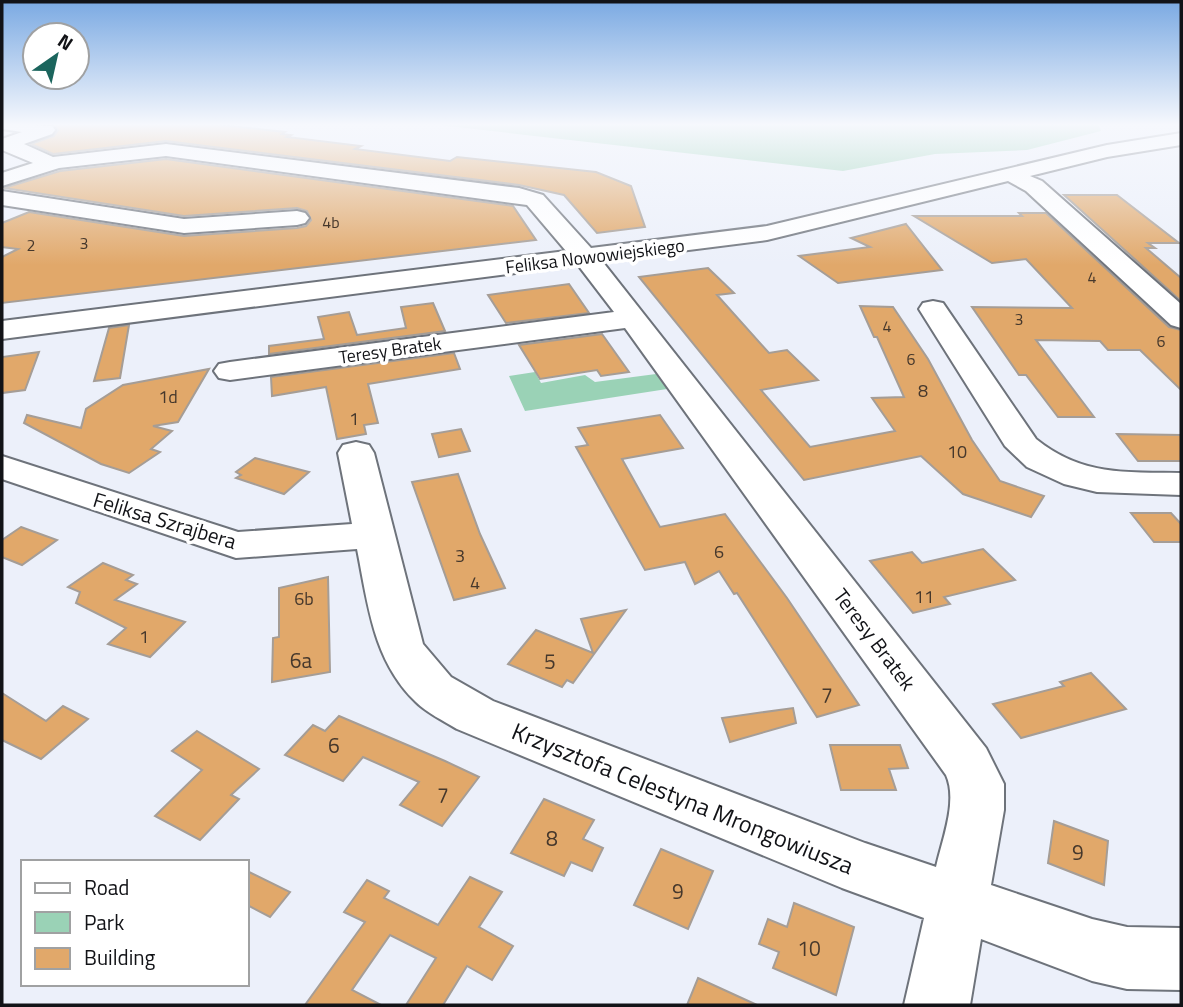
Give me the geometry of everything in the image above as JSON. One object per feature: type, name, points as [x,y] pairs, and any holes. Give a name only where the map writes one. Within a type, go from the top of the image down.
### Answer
[{"type":"street","name":"Teresy Bratek","points":[[2,180],[27,171]]},
{"type":"street","name":"Teresy Bratek","points":[[337,171],[519,195],[535,200],[633,317],[909,684],[974,775],[978,795],[937,1005]]},
{"type":"street","name":"Feliksa Nowowiejskiego","points":[[2,330],[767,233],[1023,171]]},
{"type":"street","points":[[1010,174],[1034,186],[1181,319]]},
{"type":"street","points":[[2,198],[57,208],[38,221],[52,224],[90,224],[125,218],[184,226],[297,218]]},
{"type":"street","points":[[933,309],[1023,446],[1033,456],[1060,471],[1099,482],[1181,484]]},
{"type":"street","name":"Teresy Bratek","points":[[230,372],[633,317]]},
{"type":"street","name":"Krzysztofa Celestyna Mrongowiusza","points":[[356,453],[398,639],[404,653],[434,690],[454,703],[475,715],[850,864],[1092,950],[1127,958],[1181,960]]},
{"type":"street","name":"Feliksa Szrajbera","points":[[2,467],[236,545],[334,540],[373,534]]},
{"type":"green space","points":[[535,372],[541,383],[585,375],[595,382],[656,374],[667,389],[525,411],[509,376]]},
{"type":"building","points":[[60,171],[255,171],[513,206],[536,240],[2,303],[2,257],[18,249],[2,247],[2,223],[29,212],[184,236],[297,228],[306,226],[311,220],[307,211],[297,208],[184,216],[4,188]]},
{"type":"building","points":[[407,171],[596,172],[631,186],[645,227],[597,233],[564,195],[519,185]]},
{"type":"building","points":[[1064,195],[1117,195],[1179,243],[1148,243],[1155,248],[1146,248],[1181,278],[1181,301]]},
{"type":"building","points":[[1019,213],[1046,213],[1169,327],[1181,330],[1181,390],[1140,350],[1108,350],[1100,341],[1036,340],[1094,417],[1058,417],[1026,375],[1019,375],[972,307],[1072,308],[1026,259],[992,263],[914,216],[1022,216]]},
{"type":"building","points":[[906,224],[942,270],[838,283],[799,256],[870,247],[851,238]]},
{"type":"building","points":[[708,268],[734,293],[717,295],[769,353],[787,350],[818,380],[761,390],[810,447],[895,431],[872,398],[904,397],[860,306],[893,307],[928,359],[972,440],[1000,481],[1044,496],[1031,517],[963,494],[921,456],[804,480],[639,277]]},
{"type":"building","points":[[569,284],[589,313],[506,323],[488,295]]},
{"type":"building","points":[[433,303],[445,331],[269,354],[269,346],[324,339],[318,317],[349,312],[357,335],[406,328],[401,307]]},
{"type":"building","points":[[129,325],[120,378],[94,381],[109,328]]},
{"type":"building","points":[[602,334],[629,372],[601,376],[597,370],[540,379],[519,345]]},
{"type":"building","points":[[39,352],[25,390],[2,393],[2,357]]},
{"type":"building","points":[[454,353],[460,369],[368,384],[378,423],[364,425],[366,434],[337,439],[326,387],[272,396],[271,377]]},
{"type":"building","points":[[209,369],[178,422],[153,426],[172,431],[151,449],[160,452],[129,473],[101,464],[24,423],[27,415],[81,428],[86,409],[123,385]]},
{"type":"building","points":[[660,415],[683,448],[622,459],[660,527],[725,514],[787,598],[859,705],[817,717],[737,593],[734,594],[719,571],[695,584],[685,562],[645,570],[576,447],[588,445],[578,428]]},
{"type":"building","points":[[461,429],[470,451],[439,457],[432,434]]},
{"type":"building","points":[[1117,434],[1181,435],[1181,461],[1138,461]]},
{"type":"building","points":[[255,458],[309,472],[284,494],[236,478],[241,475],[236,472]]},
{"type":"building","points":[[458,474],[480,534],[505,588],[454,600],[412,482]]},
{"type":"building","points":[[1131,513],[1171,513],[1181,524],[1181,542],[1154,542]]},
{"type":"building","points":[[21,527],[57,540],[22,565],[2,557],[2,540]]},
{"type":"building","points":[[983,549],[1015,580],[944,597],[950,604],[913,613],[870,561],[912,552],[922,563]]},
{"type":"building","points":[[103,563],[133,575],[126,580],[137,584],[115,600],[185,622],[150,657],[108,644],[126,628],[76,603],[80,592],[68,587]]},
{"type":"building","points":[[328,577],[330,672],[272,682],[273,638],[279,637],[279,588]]},
{"type":"building","points":[[626,610],[573,683],[567,680],[562,687],[508,664],[536,630],[593,653],[581,619]]},
{"type":"building","points":[[1091,673],[1126,709],[1021,738],[993,704],[1064,686],[1060,682]]},
{"type":"building","points":[[2,693],[46,721],[63,706],[88,719],[41,759],[2,740]]},
{"type":"building","points":[[793,708],[796,723],[730,742],[722,718]]},
{"type":"building","points":[[339,716],[479,777],[442,826],[400,805],[419,782],[363,757],[343,781],[285,755],[313,725],[325,731]]},
{"type":"building","points":[[197,731],[259,769],[231,795],[239,799],[200,840],[155,816],[202,770],[172,751]]},
{"type":"building","points":[[830,745],[900,745],[908,768],[889,769],[896,790],[841,790]]},
{"type":"building","points":[[544,799],[594,820],[583,839],[603,848],[592,871],[571,862],[564,876],[511,853]]},
{"type":"building","points":[[1054,821],[1108,841],[1104,885],[1048,863]]},
{"type":"building","points":[[661,849],[713,871],[688,929],[634,905]]},
{"type":"building","points":[[248,871],[290,892],[270,917],[248,906]]},
{"type":"building","points":[[470,877],[502,892],[479,927],[513,946],[492,980],[467,966],[443,1005],[406,1005],[436,958],[390,935],[352,990],[381,1005],[305,1005],[365,922],[344,912],[367,880],[389,891],[384,898],[438,925]]},
{"type":"building","points":[[794,903],[854,927],[836,995],[773,968],[779,952],[759,944],[768,919],[787,927]]},
{"type":"building","points":[[698,978],[757,1005],[687,1005]]}]
